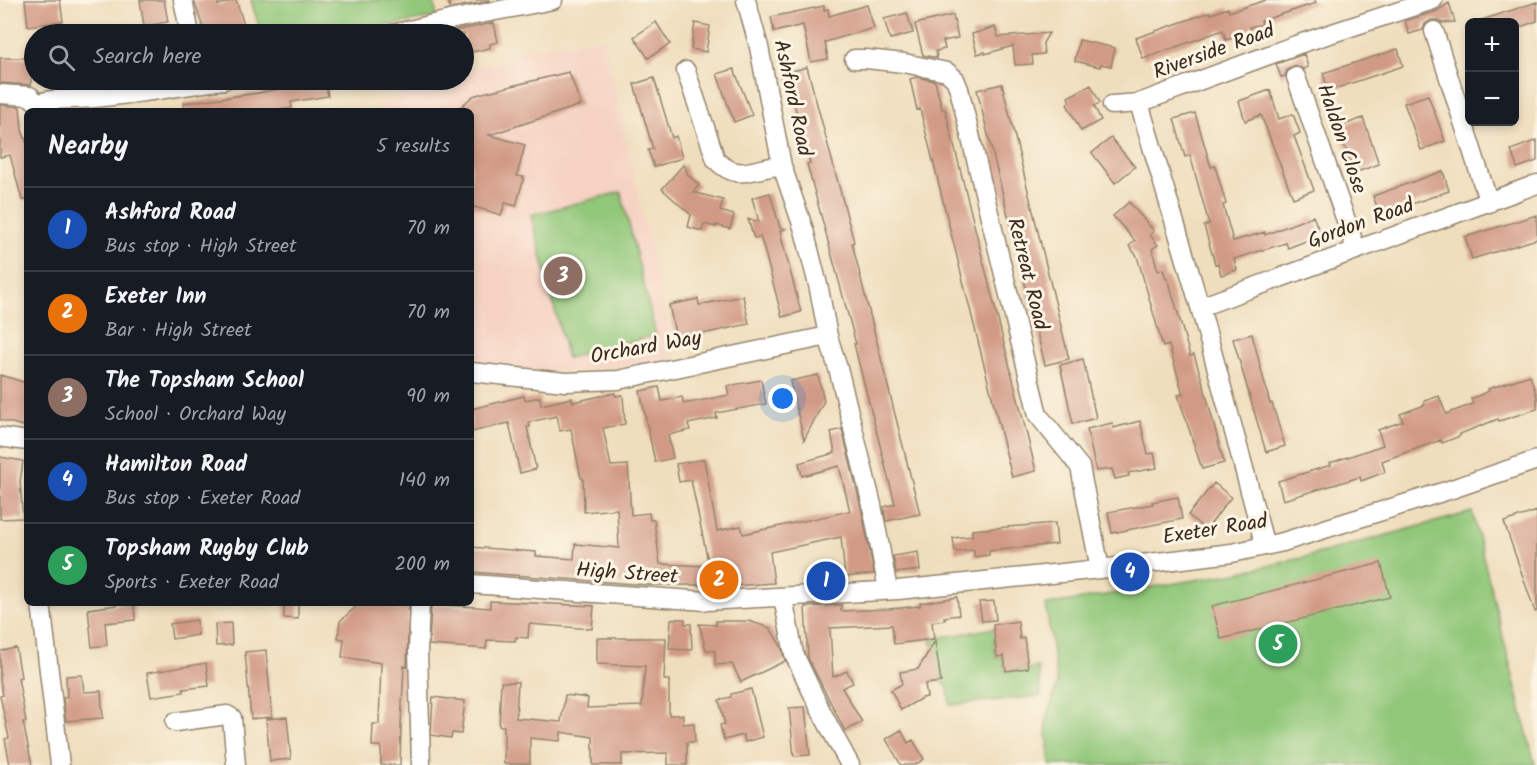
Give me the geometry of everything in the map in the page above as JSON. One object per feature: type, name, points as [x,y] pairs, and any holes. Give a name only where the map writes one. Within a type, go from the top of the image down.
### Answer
[{"type":"street","points":[[183,0],[188,24]]},
{"type":"street","points":[[437,24],[553,0]]},
{"type":"street","name":"Ashford Road","points":[[746,0],[759,47],[782,166],[804,230],[828,336],[872,505],[888,590]]},
{"type":"street","name":"Riverside Road","points":[[1112,105],[1139,103],[1296,45],[1433,0]]},
{"type":"street","points":[[1434,31],[1489,203]]},
{"type":"street","name":"Retreat Road","points":[[854,59],[866,58],[904,63],[947,72],[955,79],[1038,415],[1080,467],[1100,569]]},
{"type":"street","points":[[686,71],[716,160],[723,168],[742,174],[782,166]]},
{"type":"street","name":"Haldon Close","points":[[1296,77],[1356,249]]},
{"type":"street","points":[[0,94],[30,96],[37,107],[45,100],[97,98],[145,90]]},
{"type":"street","points":[[1139,103],[1200,307],[1265,546]]},
{"type":"street","name":"Gordon Road","points":[[1200,307],[1537,184]]},
{"type":"street","name":"Orchard Way","points":[[474,372],[565,382],[618,380],[828,336]]},
{"type":"street","points":[[0,437],[24,441]]},
{"type":"street","name":"Exeter Road","points":[[888,590],[1100,569],[1222,554],[1265,546],[1347,523],[1537,460]]},
{"type":"street","name":"High Street","points":[[474,584],[706,601],[888,590]]},
{"type":"street","points":[[783,598],[794,654],[823,716],[850,765]]},
{"type":"street","points":[[41,606],[60,765]]},
{"type":"street","points":[[420,606],[418,650],[421,765]]},
{"type":"street","points":[[175,722],[227,715],[232,718],[236,765]]},
{"type":"shaded area","points":[[604,39],[675,359],[614,368],[580,370],[530,371],[474,365],[474,108],[375,107],[405,90],[474,90],[474,67],[505,62],[520,49]]},
{"type":"green space","points":[[251,0],[433,0],[437,17],[398,24],[258,24]]},
{"type":"green space","points":[[621,192],[656,335],[567,358],[531,215]]},
{"type":"green space","points":[[1472,512],[1535,765],[1050,765],[1046,724],[1057,683],[1046,605],[1236,573],[1302,558]]},
{"type":"green space","points":[[1001,627],[1003,638],[994,640],[996,658],[1003,657],[1005,672],[1038,667],[1041,696],[950,705],[948,687],[941,682],[931,639]]},
{"type":"building","points":[[25,0],[60,0],[63,21],[28,24]]},
{"type":"building","points":[[140,0],[164,0],[168,22],[144,24]]},
{"type":"building","points":[[194,0],[218,0],[218,5],[236,0],[244,24],[202,24]]},
{"type":"building","points":[[448,0],[490,0],[490,1],[450,8]]},
{"type":"building","points":[[1266,0],[1315,0],[1316,3],[1261,21],[1262,24],[1250,27],[1251,32],[1226,40],[1223,30],[1143,59],[1136,38],[1210,12],[1211,14],[1228,8],[1229,12]]},
{"type":"building","points":[[1537,2],[1537,21],[1519,28],[1519,18],[1488,18]]},
{"type":"building","points":[[1449,3],[1455,22],[1442,23],[1431,20],[1425,24],[1423,30],[1409,34],[1405,21],[1437,11]]},
{"type":"building","points":[[867,5],[874,28],[825,42],[828,59],[811,62],[803,25],[774,32],[771,17],[824,6],[824,10],[828,9],[829,16]]},
{"type":"building","points":[[907,13],[913,33],[890,39],[884,19]]},
{"type":"building","points":[[953,15],[958,38],[943,41],[945,49],[936,51],[937,58],[923,55],[915,24]]},
{"type":"building","points":[[656,22],[670,44],[648,58],[634,37]]},
{"type":"building","points":[[494,23],[498,42],[490,44],[490,48],[474,52],[474,27]]},
{"type":"building","points":[[695,23],[710,26],[706,52],[691,49]]},
{"type":"building","points":[[995,27],[998,37],[1049,33],[1043,43],[1044,54],[1032,55],[1033,64],[1015,65],[1013,46],[977,54],[972,34]]},
{"type":"building","points":[[1079,40],[1115,48],[1111,66],[1101,64],[1100,67],[1075,61]]},
{"type":"building","points":[[1398,49],[1403,66],[1328,91],[1323,73]]},
{"type":"building","points":[[1304,54],[1308,67],[1304,69],[1293,66],[1287,70],[1285,76],[1281,77],[1276,64]]},
{"type":"building","points":[[0,58],[24,58],[24,85],[0,83]]},
{"type":"building","points":[[807,67],[854,242],[852,243],[920,514],[886,521],[884,507],[895,504],[854,344],[856,344],[807,164],[810,163],[786,73]]},
{"type":"building","points":[[734,69],[752,115],[734,122],[717,74]]},
{"type":"building","points":[[569,72],[581,105],[489,135],[525,145],[517,176],[524,177],[516,206],[505,203],[501,215],[474,207],[474,108],[459,108],[473,96]]},
{"type":"building","points":[[917,77],[935,81],[942,109],[945,109],[1036,471],[1012,477],[920,109],[917,110],[910,79]]},
{"type":"building","points":[[654,78],[672,138],[676,136],[682,158],[654,167],[648,150],[653,149],[634,84]]},
{"type":"building","points":[[1002,84],[1069,359],[1045,365],[977,90]]},
{"type":"building","points":[[1091,85],[1100,103],[1094,106],[1101,120],[1081,131],[1067,104],[1070,102],[1068,97]]},
{"type":"building","points":[[273,90],[327,90],[328,96],[291,102],[292,108],[184,108],[184,103]]},
{"type":"building","points":[[1270,90],[1279,119],[1293,114],[1300,133],[1294,136],[1314,190],[1293,198],[1261,115],[1245,121],[1239,101]]},
{"type":"building","points":[[1428,95],[1445,141],[1421,150],[1404,103]]},
{"type":"building","points":[[0,105],[20,107],[24,136],[24,200],[22,200],[10,155],[0,157]]},
{"type":"building","points":[[1195,113],[1211,167],[1215,166],[1226,204],[1223,205],[1233,241],[1265,232],[1265,235],[1313,216],[1321,235],[1288,248],[1286,243],[1234,259],[1237,270],[1221,275],[1218,263],[1215,264],[1204,226],[1209,224],[1190,155],[1185,157],[1174,119]]},
{"type":"building","points":[[1363,118],[1379,164],[1354,173],[1338,127]]},
{"type":"building","points":[[1111,138],[1135,167],[1115,183],[1092,153]]},
{"type":"building","points":[[1537,140],[1537,161],[1517,168],[1511,150]]},
{"type":"building","points":[[684,164],[688,175],[699,185],[693,192],[723,200],[720,211],[734,215],[730,229],[704,224],[702,231],[688,227],[691,215],[662,189]]},
{"type":"building","points":[[1443,171],[1449,191],[1380,215],[1373,196]]},
{"type":"building","points":[[770,193],[780,228],[785,229],[780,231],[801,312],[782,317],[763,245],[760,237],[754,238],[748,219],[759,222],[752,198]]},
{"type":"building","points":[[1129,202],[1154,231],[1150,235],[1158,245],[1152,249],[1158,271],[1163,269],[1166,279],[1168,278],[1190,356],[1194,355],[1203,383],[1224,463],[1202,469],[1178,395],[1183,394],[1169,345],[1163,347],[1137,256],[1129,246],[1135,241],[1113,216]]},
{"type":"building","points":[[1537,215],[1537,239],[1472,259],[1465,237]]},
{"type":"building","points":[[743,296],[749,324],[677,342],[669,305],[698,299],[699,305]]},
{"type":"building","points":[[1252,334],[1270,404],[1272,403],[1285,446],[1266,452],[1233,339]]},
{"type":"building","points":[[1083,359],[1096,418],[1073,424],[1060,365]]},
{"type":"building","points":[[0,375],[24,382],[24,426],[0,420]]},
{"type":"building","points":[[818,375],[824,401],[804,440],[790,381]]},
{"type":"building","points":[[1530,375],[1537,397],[1537,409],[1499,421],[1498,419],[1442,443],[1441,440],[1382,461],[1385,472],[1361,481],[1360,477],[1283,500],[1278,481],[1331,465],[1330,463],[1383,445],[1378,430],[1403,421],[1400,414],[1425,405],[1424,401],[1439,396],[1446,414],[1473,404],[1471,399],[1489,391],[1488,389]]},
{"type":"building","points":[[761,380],[766,404],[716,413],[717,418],[688,424],[690,430],[668,435],[673,458],[655,462],[640,391],[659,387],[662,401],[682,397],[684,404],[729,395],[727,386]]},
{"type":"building","points":[[615,393],[615,396],[623,395],[625,424],[603,428],[611,466],[628,465],[631,515],[649,513],[650,520],[654,520],[660,564],[709,566],[691,480],[679,482],[676,464],[704,459],[717,531],[741,526],[743,534],[850,511],[839,466],[802,476],[799,463],[835,453],[831,432],[842,429],[874,574],[845,577],[841,537],[770,552],[774,583],[715,587],[715,585],[648,585],[474,572],[474,547],[536,552],[536,556],[574,559],[575,544],[619,548],[617,509],[584,512],[583,478],[581,478],[571,429],[560,431],[557,416],[529,422],[530,427],[527,427],[536,469],[520,473],[509,423],[474,431],[474,408],[524,396],[525,400],[540,397],[541,405],[572,398],[573,402]]},
{"type":"building","points":[[1140,421],[1148,454],[1154,453],[1157,468],[1128,473],[1129,476],[1115,479],[1112,469],[1096,471],[1087,429],[1112,423],[1113,428]]},
{"type":"building","points":[[0,457],[23,461],[20,482],[23,518],[0,519]]},
{"type":"building","points":[[1214,483],[1231,497],[1206,530],[1188,515]]},
{"type":"building","points":[[1178,497],[1182,519],[1112,533],[1108,512]]},
{"type":"building","points":[[1537,511],[1537,611],[1535,612],[1504,522]]},
{"type":"building","points":[[1055,523],[1057,544],[989,551],[989,555],[974,557],[974,550],[955,552],[953,538],[972,536],[972,530]]},
{"type":"building","points":[[918,552],[920,570],[896,573],[893,556]]},
{"type":"building","points":[[1381,563],[1390,597],[1221,639],[1212,606]]},
{"type":"building","points":[[957,597],[959,615],[944,617],[945,620],[932,622],[934,639],[894,644],[892,625],[830,628],[833,677],[847,671],[853,683],[842,688],[862,722],[845,731],[808,658],[805,607],[841,605],[841,611],[889,609],[920,606],[920,603]]},
{"type":"building","points":[[490,601],[594,606],[592,629],[529,624],[528,638],[516,637],[515,641],[487,640],[486,649],[429,645],[431,606],[490,608]]},
{"type":"building","points":[[994,601],[996,620],[982,621],[979,602]]},
{"type":"building","points":[[134,606],[135,620],[105,623],[107,645],[92,647],[88,609]]},
{"type":"building","points":[[284,606],[298,606],[298,619],[284,618]]},
{"type":"building","points":[[357,606],[409,606],[400,765],[381,765],[381,746],[372,746],[373,724],[379,724],[381,663],[342,657],[344,639],[338,638],[340,621]]},
{"type":"building","points":[[671,619],[685,619],[685,624],[691,624],[692,650],[669,649]]},
{"type":"building","points":[[197,620],[198,635],[172,639],[170,624]]},
{"type":"building","points":[[716,621],[749,621],[770,628],[781,646],[785,661],[741,682],[732,664],[715,665],[715,651],[706,650],[699,624],[716,625]]},
{"type":"building","points":[[1018,621],[1020,639],[1024,638],[1028,668],[1006,671],[1004,656],[997,657],[993,625]]},
{"type":"building","points":[[231,623],[232,645],[216,646],[215,624]]},
{"type":"building","points":[[597,638],[666,638],[664,680],[669,680],[669,715],[683,715],[683,724],[694,723],[695,742],[687,742],[687,765],[668,765],[668,753],[622,754],[622,765],[593,765],[593,737],[561,732],[560,741],[530,738],[530,764],[504,764],[504,726],[499,726],[501,682],[518,682],[516,718],[561,722],[565,695],[588,698],[587,708],[642,706],[645,666],[597,664]]},
{"type":"building","points":[[935,641],[941,682],[925,684],[927,697],[901,710],[891,690],[902,684],[900,672],[918,669]]},
{"type":"building","points":[[16,648],[21,677],[18,678],[26,722],[23,722],[32,765],[10,765],[5,739],[9,738],[0,696],[3,695],[0,680],[0,651]]},
{"type":"building","points":[[266,650],[272,717],[251,719],[245,652]]},
{"type":"building","points":[[206,663],[209,686],[183,689],[184,692],[151,697],[147,673]]},
{"type":"building","points":[[82,675],[84,692],[101,691],[103,718],[66,721],[63,698],[67,697],[66,676]]},
{"type":"building","points":[[751,689],[763,737],[745,742],[743,735],[724,740],[720,725],[725,724],[719,700]]},
{"type":"building","points":[[433,697],[465,701],[461,734],[452,733],[451,738],[431,735]]},
{"type":"building","points":[[805,707],[810,755],[794,756],[789,708]]},
{"type":"building","points":[[287,717],[291,759],[270,761],[266,719]]},
{"type":"building","points":[[901,730],[908,743],[913,740],[924,759],[915,765],[901,765],[886,739]]},
{"type":"place","name":"The Topsham School","points":[[563,276]]},
{"type":"place","name":"Hamilton Road","points":[[1130,572]]},
{"type":"place","name":"Exeter Inn","points":[[719,580]]},
{"type":"place","name":"Ashford Road","points":[[826,581]]},
{"type":"place","name":"Topsham Rugby Club","points":[[1278,644]]}]
